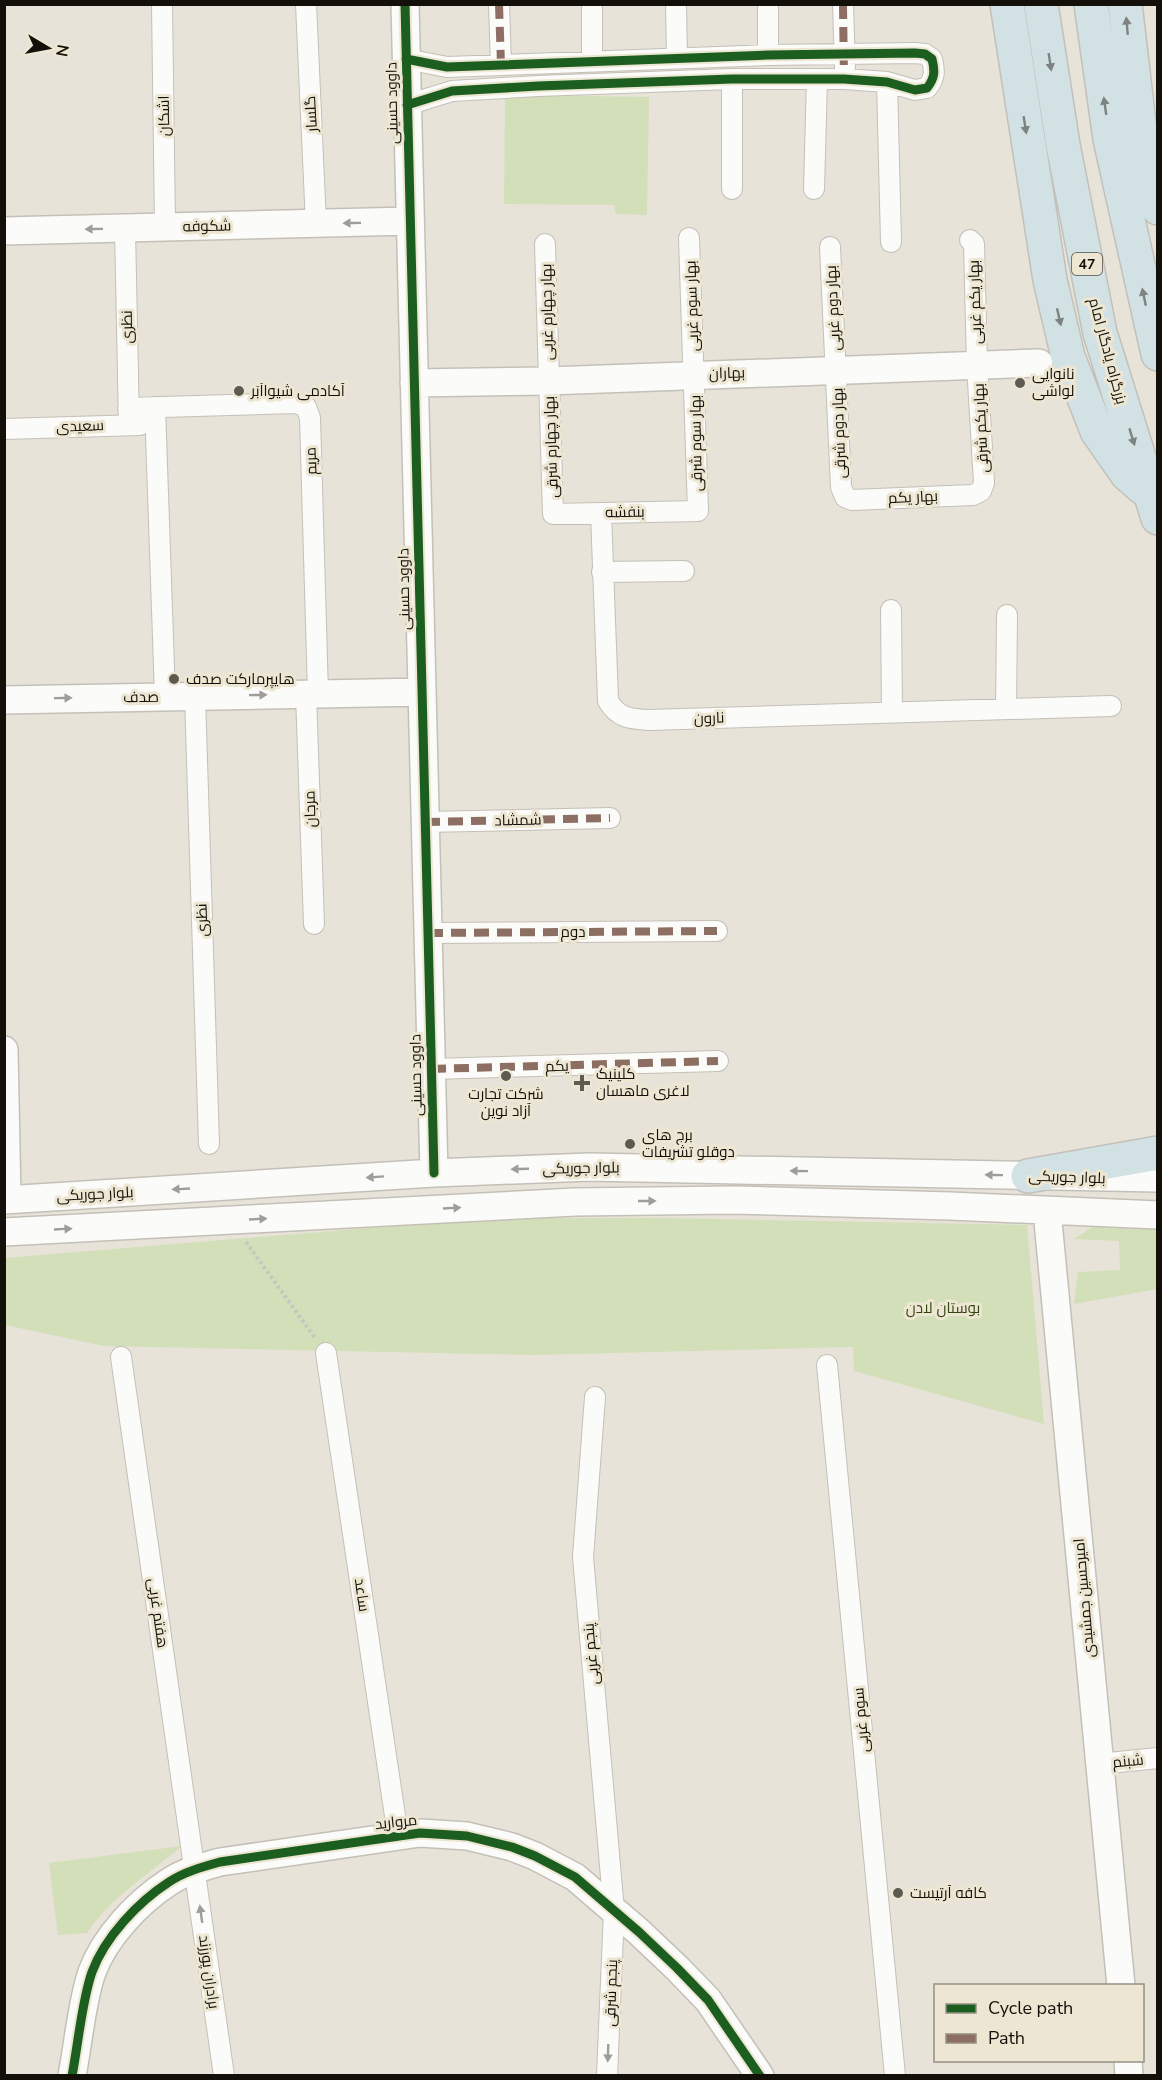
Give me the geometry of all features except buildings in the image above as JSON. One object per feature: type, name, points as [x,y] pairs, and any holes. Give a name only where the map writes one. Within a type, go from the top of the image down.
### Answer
[{"type":"highway","points":[[1006,4],[1050,280],[1068,357],[1097,431],[1127,474],[1154,506]]},
{"type":"highway","name":"بزرگراه یادگار امام","points":[[1041,4],[1063,145],[1100,333],[1154,506]]},
{"type":"highway","points":[[1091,4],[1110,139],[1158,354]]},
{"type":"highway","points":[[1125,4],[1139,123],[1158,208]]},
{"type":"highway","points":[[1028,1176],[1158,1154]]},
{"type":"street","name":"اشکان","points":[[162,4],[165,227]]},
{"type":"street","name":"گلسار","points":[[306,4],[316,224]]},
{"type":"street","name":"داوود حسینی","points":[[405,4],[434,1173]]},
{"type":"street","points":[[499,4],[501,65]]},
{"type":"street","points":[[592,4],[592,61]]},
{"type":"street","points":[[676,4],[677,58]]},
{"type":"street","points":[[768,4],[768,55]]},
{"type":"street","points":[[843,4],[844,79]]},
{"type":"street","points":[[406,59],[447,67],[768,55],[915,53],[925,54],[932,59],[934,70],[933,80],[927,88],[915,90],[887,82],[844,79],[732,79],[452,91],[408,105]]},
{"type":"street","points":[[732,79],[732,189]]},
{"type":"street","points":[[814,189],[817,79]]},
{"type":"street","points":[[887,82],[891,242]]},
{"type":"street","name":"شکوفه","points":[[4,231],[410,221]]},
{"type":"street","name":"نظری","points":[[125,228],[129,416]]},
{"type":"street","name":"بهار سوم غربی","points":[[690,238],[694,374]]},
{"type":"street","name":"بهار یکم غربی","points":[[970,240],[974,244],[977,365]]},
{"type":"street","name":"بهار چهارم غربی","points":[[545,244],[549,381]]},
{"type":"street","name":"بهار دوم غربی","points":[[830,247],[836,369]]},
{"type":"street","name":"بهاران","points":[[414,383],[549,381],[1039,363]]},
{"type":"street","name":"بهار یکم شرقی","points":[[977,365],[984,483],[981,491]]},
{"type":"street","name":"بهار دوم شرقی","points":[[836,369],[841,487],[845,497]]},
{"type":"street","name":"بهار سوم شرقی","points":[[694,374],[698,511]]},
{"type":"street","name":"بهار چهارم شرقی","points":[[549,381],[553,514]]},
{"type":"street","name":"مریم","points":[[156,416],[296,403],[306,407],[310,418],[312,694]]},
{"type":"street","name":"سعیدی","points":[[4,429],[129,416],[156,416]]},
{"type":"street","points":[[156,416],[165,696]]},
{"type":"street","name":"بهار یکم","points":[[845,497],[852,500],[951,496],[973,495],[981,491]]},
{"type":"street","name":"بنفشه","points":[[553,514],[698,511]]},
{"type":"street","name":"نارون","points":[[601,513],[608,700],[613,710],[621,716],[649,720],[1111,706]]},
{"type":"street","points":[[602,572],[684,572]]},
{"type":"street","points":[[891,610],[892,714]]},
{"type":"street","points":[[1006,709],[1007,615]]},
{"type":"street","name":"صدف","points":[[4,699],[422,692]]},
{"type":"street","name":"مرجان","points":[[312,694],[314,924]]},
{"type":"street","name":"نظری","points":[[195,696],[209,1144]]},
{"type":"street","name":"شمشاد","points":[[425,822],[610,818]]},
{"type":"street","name":"دوم","points":[[428,933],[717,931]]},
{"type":"street","points":[[4,1050],[6,1200]]},
{"type":"street","name":"یکم","points":[[431,1069],[718,1062]]},
{"type":"street","points":[[575,1202],[590,1167]]},
{"type":"street","name":"بلوار جوریکی","points":[[6,1200],[434,1173],[590,1167],[1158,1178]]},
{"type":"street","points":[[4,1232],[575,1202],[734,1200],[1158,1215]]},
{"type":"street","name":"امیرحسین جمشیدی","points":[[1047,1211],[1120,1984]]},
{"type":"street","name":"ساعد","points":[[326,1353],[398,1836]]},
{"type":"street","name":"هفتم غربی","points":[[121,1357],[195,1869]]},
{"type":"street","name":"سوم غربی","points":[[827,1365],[895,2076]]},
{"type":"street","name":"پنجم غربی","points":[[595,1397],[583,1557],[614,1911]]},
{"type":"street","name":"شبنم","points":[[1100,1764],[1158,1758]]},
{"type":"street","name":"مروارید","points":[[72,2076],[92,1972],[102,1953],[126,1920],[169,1882],[195,1869],[248,1857],[420,1833],[467,1836],[512,1847],[575,1876],[639,1932],[708,2000],[760,2076]]},
{"type":"street","name":"برادران پورزند","points":[[195,1869],[224,2076]]},
{"type":"street","name":"پنجم شرقی","points":[[607,2076],[614,1911]]},
{"type":"path","points":[[230,1220],[326,1353]]},
{"type":"green space","points":[[505,95],[649,97],[647,215],[616,214],[614,205],[504,204]]},
{"type":"green space","name":"بوستان لادن","points":[[491,1218],[665,1218],[1027,1225],[1044,1424],[854,1371],[853,1347],[533,1355],[104,1346],[5,1325],[5,1258]]},
{"type":"green space","points":[[1094,1226],[1131,1229],[1157,1228],[1157,1289],[1074,1304],[1078,1272],[1120,1270],[1119,1241],[1074,1239]]},
{"type":"green space","points":[[182,1846],[119,1897],[87,1933],[58,1935],[49,1863]]},
{"type":"marked path","points":[[499,4],[501,65]]},
{"type":"marked path","points":[[843,4],[844,79]]},
{"type":"marked path","points":[[425,822],[610,818]]},
{"type":"marked path","points":[[428,933],[717,931]]},
{"type":"marked path","points":[[431,1069],[718,1061]]},
{"type":"cycle path","points":[[405,4],[434,1173]]},
{"type":"cycle path","points":[[406,59],[447,67],[768,55],[915,53],[925,54],[932,59],[934,71],[932,81],[927,88],[915,90],[887,82],[844,79],[732,79],[452,91],[407,105]]},
{"type":"cycle path","points":[[72,2076],[92,1972],[114,1933],[134,1910],[157,1890],[175,1878],[220,1862],[420,1833],[467,1836],[512,1847],[575,1877],[639,1932],[708,2000],[760,2076]]},
{"type":"place","name":"نانوایی لواشی","points":[[1020,383]]},
{"type":"place","name":"آکادمی شیوااَبَر","points":[[239,391]]},
{"type":"place","name":"هایپرمارکت صدف","points":[[174,679]]},
{"type":"place","name":"شرکت تجارت آزاد نوین","points":[[506,1076]]},
{"type":"place","name":"کلینیک لاغری ماهسان","points":[[582,1083]]},
{"type":"place","name":"برج های دوقلو تشریفات","points":[[630,1144]]},
{"type":"place","name":"کافه آرتیست","points":[[898,1893]]}]
